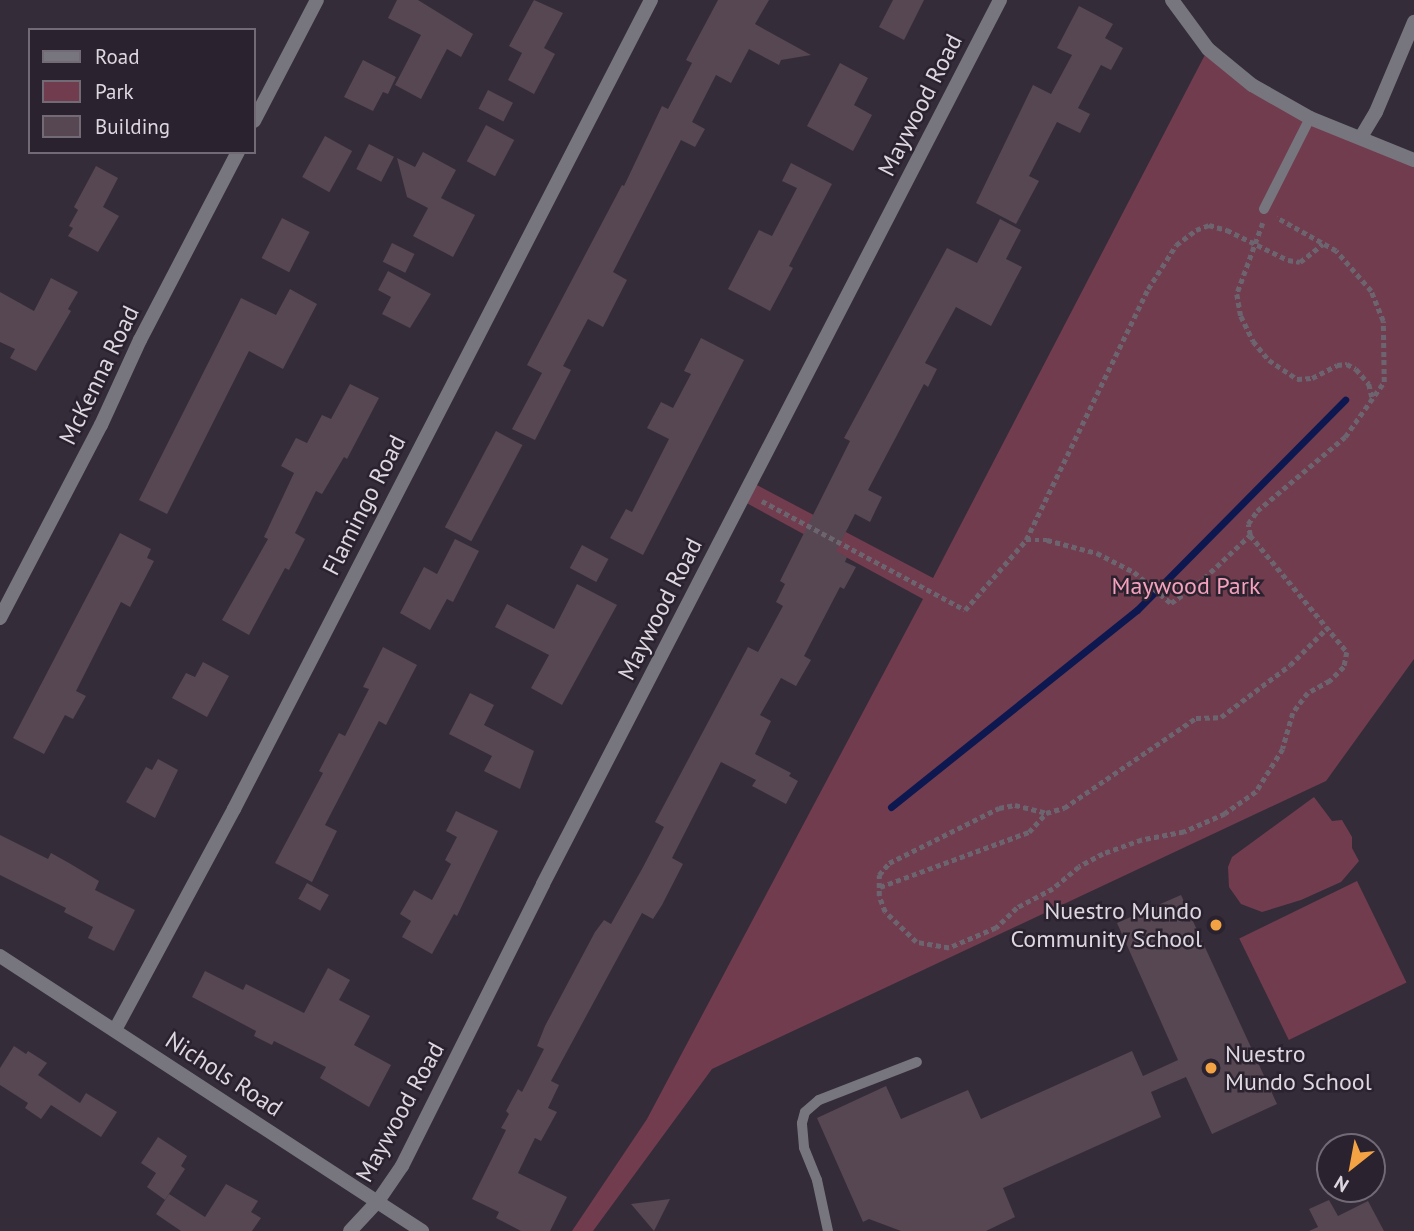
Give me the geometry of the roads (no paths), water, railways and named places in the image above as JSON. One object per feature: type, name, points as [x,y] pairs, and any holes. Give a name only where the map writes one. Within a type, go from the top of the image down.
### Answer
[{"type":"street","points":[[256,117],[317,0]]},
{"type":"street","name":"Flamingo Road","points":[[115,1030],[234,808],[651,0]]},
{"type":"street","name":"Maywood Road","points":[[350,1231],[378,1201],[406,1157],[1000,0]]},
{"type":"street","points":[[1172,0],[1208,49],[1252,85],[1310,118],[1414,160]]},
{"type":"street","points":[[1361,137],[1376,112],[1414,22]]},
{"type":"street","name":"McKenna Road","points":[[0,618],[102,425],[140,340],[237,154]]},
{"type":"street","name":"Nichols Road","points":[[0,956],[422,1231]]},
{"type":"lane","points":[[1264,209],[1310,118]]},
{"type":"lane","points":[[828,1231],[817,1180],[804,1147],[802,1123],[805,1112],[819,1100],[917,1062]]},
{"type":"waterway","points":[[891,807],[1137,610],[1345,400]]},
{"type":"place","name":"Nuestro Mundo Community School","points":[[1216,925]]},
{"type":"place","name":"Nuestro Mundo School","points":[[1211,1068]]},
{"type":"park label","name":"Maywood Park","points":[[1186,586]]}]
